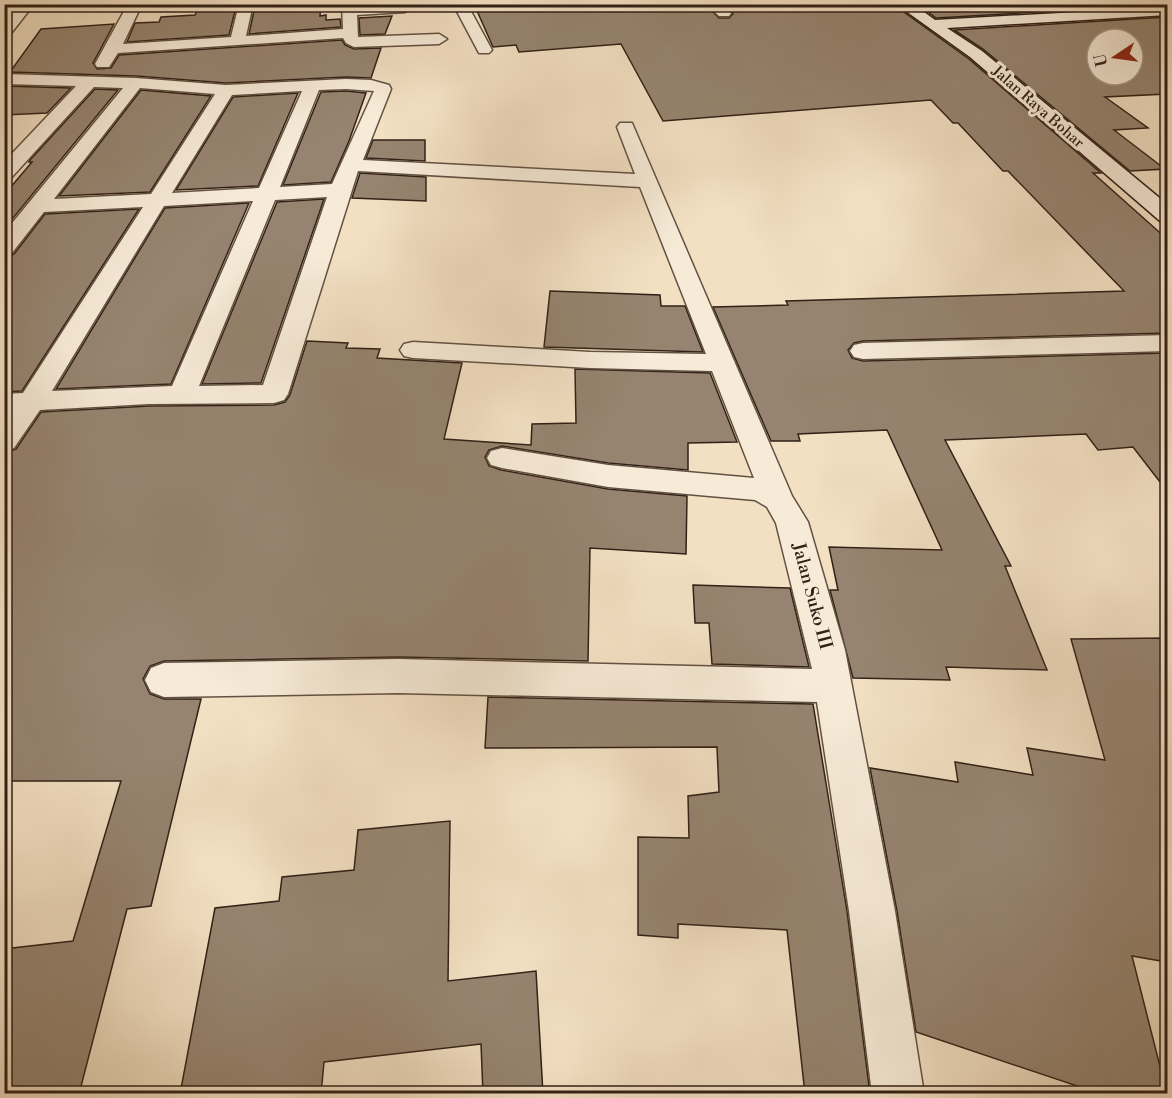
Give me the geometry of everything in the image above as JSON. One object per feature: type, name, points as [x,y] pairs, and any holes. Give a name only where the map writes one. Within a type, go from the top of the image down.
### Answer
[{"type":"street","points":[[4,33],[27,4]]},
{"type":"street","points":[[4,174],[94,76],[113,49],[135,4]]},
{"type":"street","points":[[237,41],[246,4]]},
{"type":"street","points":[[460,4],[484,50]]},
{"type":"street","name":"Jalan Raya Bohar","points":[[903,4],[976,54],[1167,216]]},
{"type":"street","points":[[405,8],[349,8],[351,40],[359,43],[439,39]]},
{"type":"street","points":[[934,24],[1167,11]]},
{"type":"street","points":[[113,49],[351,33]]},
{"type":"street","points":[[4,80],[94,76],[136,83],[226,90],[314,85],[371,85],[383,89],[340,190],[274,394],[18,402]]},
{"type":"street","points":[[4,248],[136,83]]},
{"type":"street","points":[[182,396],[314,85]]},
{"type":"street","points":[[4,441],[18,402],[157,200],[226,90]]},
{"type":"street","name":"Jalan Suko III","points":[[626,127],[778,499],[792,522],[827,650],[872,911],[898,1094]]},
{"type":"street","points":[[350,165],[649,181]]},
{"type":"street","points":[[38,206],[340,190]]},
{"type":"street","points":[[863,351],[1167,343]]},
{"type":"street","points":[[412,350],[590,360],[722,363]]},
{"type":"street","points":[[502,458],[608,476],[755,489],[778,499]]},
{"type":"street","points":[[164,680],[398,676],[833,686]]},
{"type":"building","points":[[321,4],[320,16],[326,15],[326,20],[340,19],[341,27],[249,34],[255,6]]},
{"type":"building","points":[[474,4],[705,4],[719,18],[729,18],[733,14],[726,4],[818,4],[820,8],[894,5],[969,59],[1101,173],[1093,173],[1167,239],[1167,333],[863,341],[854,343],[848,350],[852,358],[863,361],[1167,353],[1167,491],[1133,447],[1098,450],[1086,434],[945,440],[1011,566],[1005,566],[1047,670],[946,667],[950,680],[853,678],[830,590],[838,590],[829,547],[942,550],[887,430],[798,434],[800,441],[771,441],[713,307],[788,305],[786,301],[1124,291],[1008,171],[1003,171],[958,123],[953,123],[931,100],[663,121],[621,44],[519,52],[516,45],[493,47]]},
{"type":"building","points":[[918,4],[986,4],[1088,9],[936,18]]},
{"type":"building","points":[[236,7],[229,35],[127,42],[135,23],[159,22],[161,17],[195,15],[198,9]]},
{"type":"building","points":[[392,16],[385,34],[360,35],[359,18]]},
{"type":"building","points":[[1167,17],[1167,94],[1105,97],[1148,128],[1114,130],[1165,169],[1130,171],[983,49],[954,30]]},
{"type":"building","points":[[114,24],[93,63],[97,69],[111,68],[119,55],[342,40],[345,45],[354,49],[381,48],[371,78],[346,77],[226,83],[136,76],[10,72],[41,29]]},
{"type":"building","points":[[4,86],[71,88],[47,113],[4,115]]},
{"type":"building","points":[[95,89],[118,90],[4,229],[4,195],[32,162],[29,162],[30,160]]},
{"type":"building","points":[[141,90],[211,96],[150,192],[59,196]]},
{"type":"building","points":[[321,92],[366,93],[331,182],[283,185]]},
{"type":"building","points":[[298,93],[258,186],[176,190],[233,97]]},
{"type":"building","points":[[373,140],[425,140],[425,161],[366,158]]},
{"type":"building","points":[[360,173],[426,177],[426,201],[352,198]]},
{"type":"building","points":[[324,199],[261,383],[202,384],[277,202]]},
{"type":"building","points":[[249,203],[171,384],[56,389],[165,208]]},
{"type":"building","points":[[139,209],[22,391],[4,392],[4,257],[14,254],[45,214]]},
{"type":"building","points":[[550,291],[660,295],[661,306],[685,306],[703,352],[544,347]]},
{"type":"building","points":[[307,341],[348,343],[346,348],[380,349],[377,358],[462,363],[444,439],[531,445],[532,424],[576,423],[575,369],[710,373],[737,442],[688,443],[688,470],[608,463],[502,446],[489,450],[485,457],[489,466],[501,470],[608,489],[687,496],[686,554],[590,548],[588,661],[398,657],[164,661],[150,666],[143,679],[150,694],[164,699],[201,699],[151,906],[127,909],[79,1094],[4,1094],[4,949],[73,941],[121,781],[4,781],[4,453],[16,449],[41,412],[149,406],[274,405],[285,402],[290,395]]},
{"type":"building","points":[[693,585],[790,588],[809,667],[712,664],[709,623],[695,623]]},
{"type":"building","points":[[1167,638],[1167,962],[1132,956],[1167,1094],[1101,1094],[916,1032],[897,911],[870,768],[958,782],[955,762],[1033,775],[1027,748],[1105,760],[1071,639]]},
{"type":"building","points":[[488,697],[813,704],[847,911],[870,1094],[805,1094],[787,930],[678,924],[678,938],[638,935],[638,837],[689,838],[688,796],[719,792],[717,747],[485,748]]},
{"type":"building","points":[[450,821],[448,981],[536,971],[543,1094],[483,1094],[481,1044],[324,1062],[321,1094],[180,1094],[215,908],[279,901],[282,877],[354,870],[358,830]]},
{"type":"waterway","points":[[1102,4],[1135,23],[1168,31]]}]
